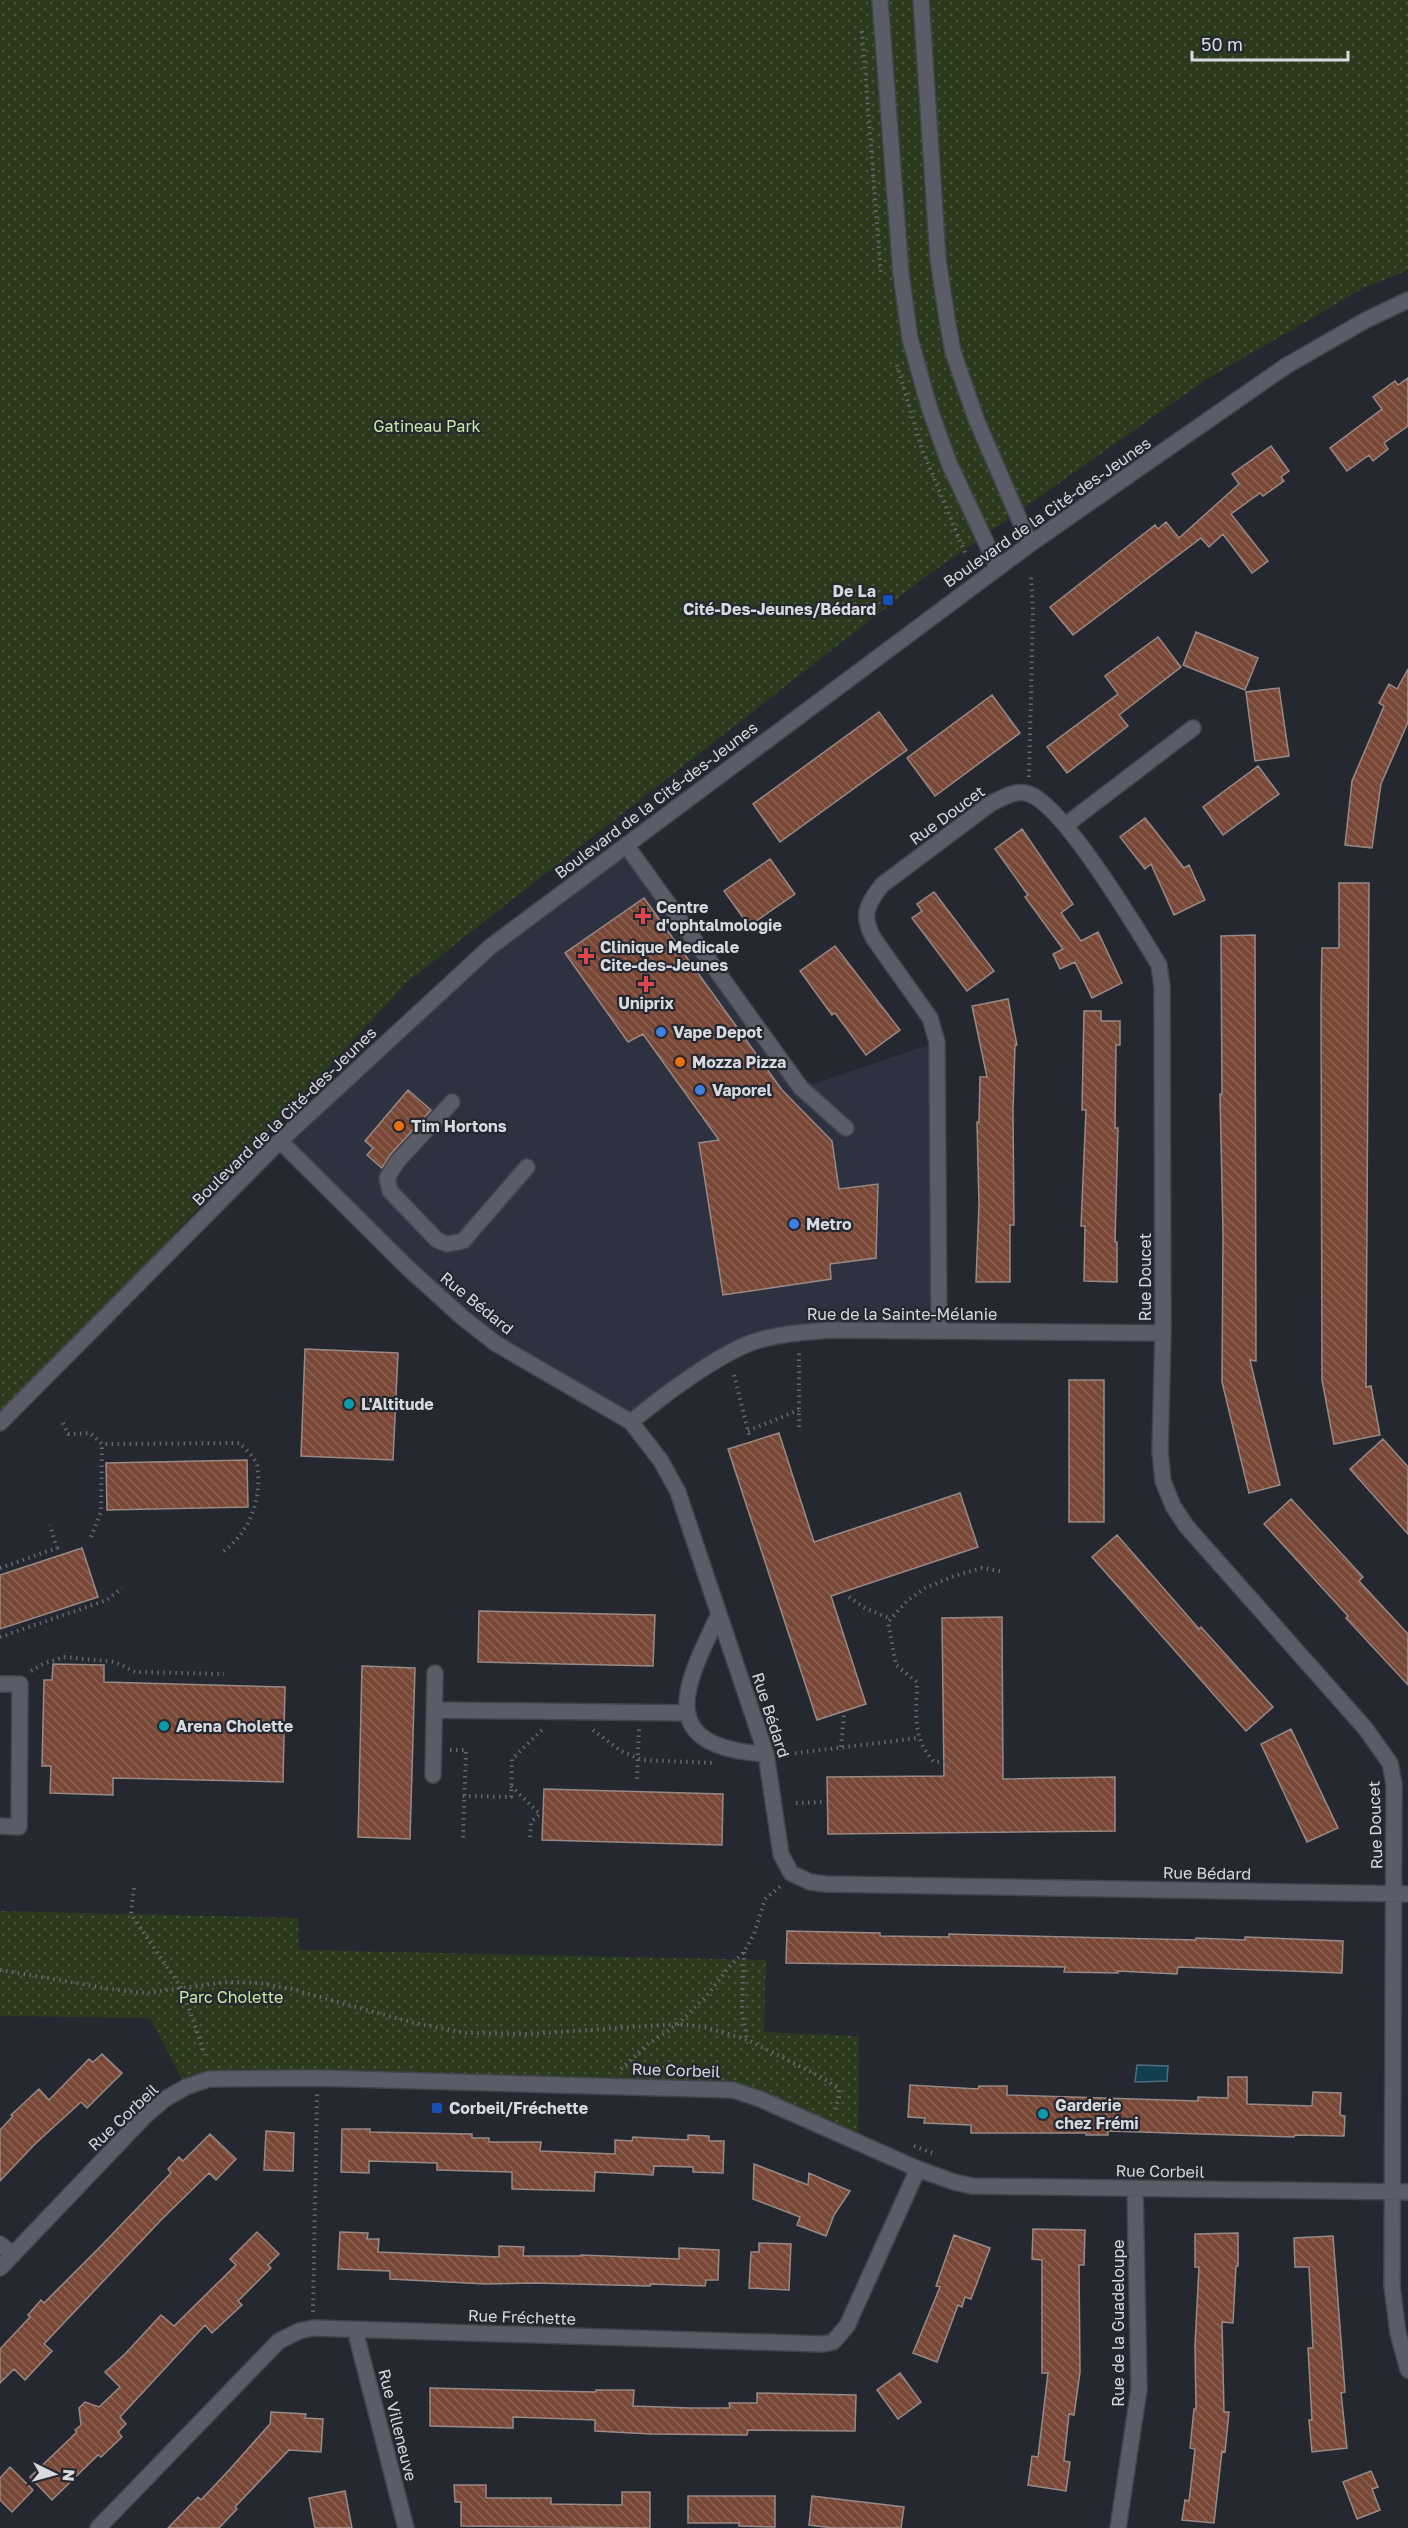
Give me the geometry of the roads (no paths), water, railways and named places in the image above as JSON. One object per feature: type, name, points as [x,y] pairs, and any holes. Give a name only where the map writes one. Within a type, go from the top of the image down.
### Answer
[{"type":"street","points":[[880,0],[901,274],[910,339],[930,410],[949,463],[998,568]]},
{"type":"street","points":[[921,0],[938,259],[949,330],[963,384],[976,419],[1030,544]]},
{"type":"street","name":"Boulevard de la Cité-des-Jeunes","points":[[0,1423],[280,1141],[490,947],[1030,544],[1286,366],[1366,320],[1408,300]]},
{"type":"street","points":[[1066,824],[1193,728]]},
{"type":"street","name":"Rue Doucet","points":[[939,1330],[936,1036],[930,1018],[874,939],[867,926],[866,911],[872,897],[882,885],[990,804],[1010,794],[1028,793],[1043,802],[1066,824],[1159,965],[1162,987],[1163,1333],[1160,1450],[1162,1481],[1173,1506],[1187,1527],[1365,1728],[1390,1763],[1394,1784],[1401,1893],[1400,2192],[1392,2286],[1398,2333],[1408,2370]]},
{"type":"street","points":[[626,845],[801,1088],[846,1128]]},
{"type":"street","points":[[452,1102],[397,1162],[387,1178],[390,1191],[437,1240],[450,1244],[463,1241],[527,1167]]},
{"type":"street","name":"Rue Bédard","points":[[280,1141],[406,1266],[487,1337],[631,1422],[661,1461],[678,1492],[765,1754],[770,1772],[781,1854],[791,1873],[810,1882],[1161,1891],[1401,1893]]},
{"type":"street","name":"Rue de la Sainte-Mélanie","points":[[631,1422],[716,1361],[755,1341],[821,1331],[1163,1333]]},
{"type":"street","points":[[719,1614],[693,1668],[688,1692],[688,1713],[693,1730],[710,1744],[744,1753],[765,1754]]},
{"type":"street","points":[[433,1775],[435,1672]]},
{"type":"street","points":[[0,1684],[20,1684],[20,1696],[19,1827],[0,1826]]},
{"type":"street","points":[[435,1710],[688,1713]]},
{"type":"street","name":"Rue Corbeil","points":[[0,2268],[145,2116],[165,2099],[186,2086],[209,2079],[317,2078],[733,2090],[760,2099],[918,2169],[972,2186],[1400,2192]]},
{"type":"street","name":"Rue Fréchette","points":[[98,2528],[279,2341],[288,2335],[313,2328],[823,2344],[833,2342],[847,2326],[918,2169]]},
{"type":"street","name":"Rue de la Guadeloupe","points":[[1118,2528],[1138,2411],[1135,2189]]},
{"type":"street","points":[[0,2244],[13,2255]]},
{"type":"street","name":"Rue Villeneuve","points":[[355,2330],[406,2528]]},
{"type":"water","points":[[1137,2065],[1168,2066],[1167,2081],[1135,2082]]},
{"type":"place","name":"De La Cité-Des-Jeunes/Bédard","points":[[888,600]]},
{"type":"place","name":"Centre d'ophtalmologie","points":[[643,916]]},
{"type":"place","name":"Clinique Medicale Cite-des-Jeunes","points":[[586,956]]},
{"type":"place","name":"Uniprix","points":[[646,984]]},
{"type":"place","name":"Vape Depot","points":[[661,1032]]},
{"type":"place","name":"Mozza Pizza","points":[[680,1062]]},
{"type":"place","name":"Vaporel","points":[[700,1090]]},
{"type":"place","name":"Tim Hortons","points":[[399,1126]]},
{"type":"place","name":"Metro","points":[[794,1224]]},
{"type":"place","name":"L'Altitude","points":[[349,1404]]},
{"type":"place","name":"Arena Cholette","points":[[164,1726]]},
{"type":"place","name":"Corbeil/Fréchette","points":[[437,2108]]},
{"type":"place","name":"Garderie chez Frémi","points":[[1043,2114]]},
{"type":"park label","name":"Gatineau Park","points":[[427,426]]},
{"type":"park label","name":"Parc Cholette","points":[[231,1997]]}]
